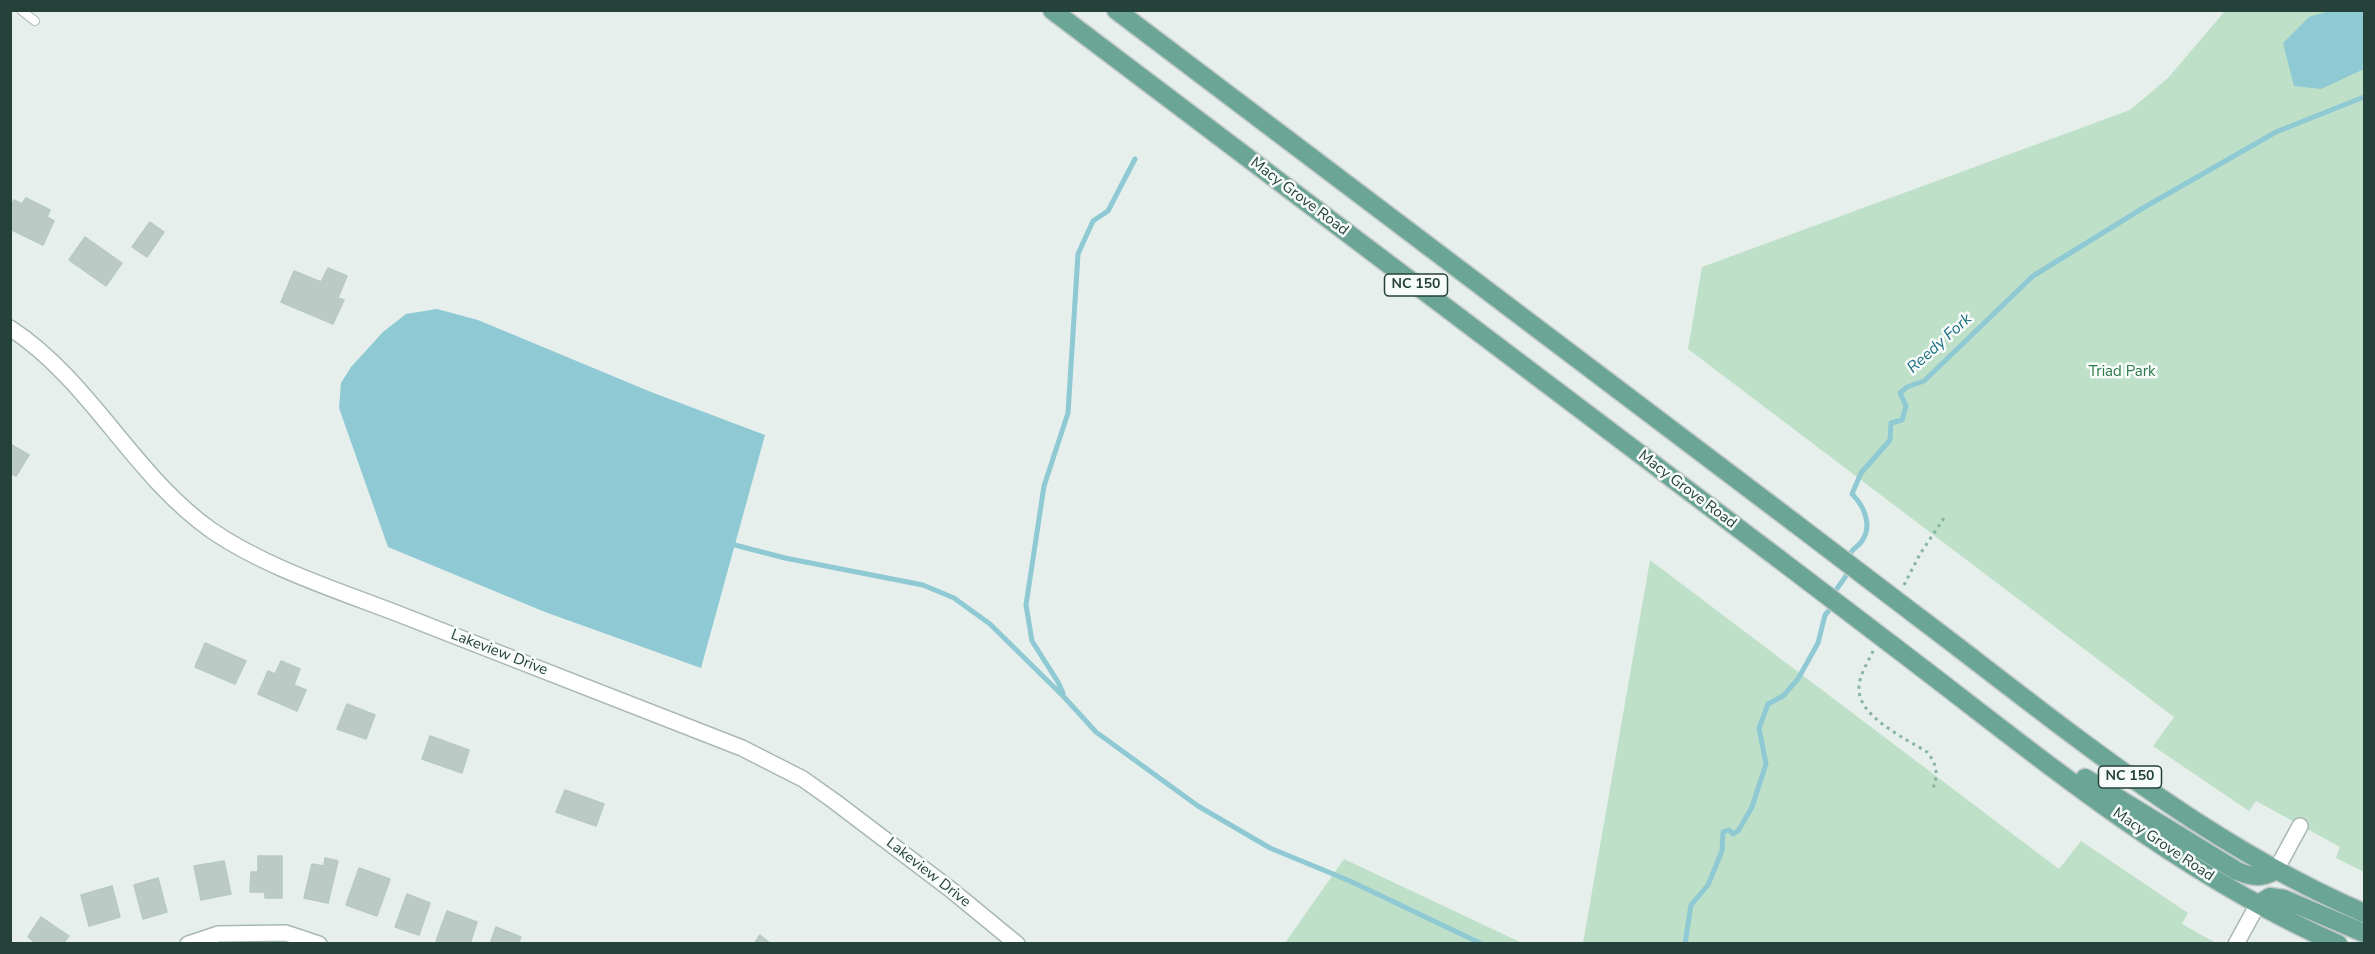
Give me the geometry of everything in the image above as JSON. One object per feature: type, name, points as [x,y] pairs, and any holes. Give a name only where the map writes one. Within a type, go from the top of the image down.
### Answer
[{"type":"main road","name":"Macy Grove Road","points":[[1052,10],[2151,839],[2258,904],[2337,944]]},
{"type":"main road","points":[[1103,10],[1144,32]]},
{"type":"main road","name":"NC 150","points":[[1116,10],[2165,802],[2241,851],[2364,913]]},
{"type":"main road","points":[[1997,724],[2237,871],[2260,877],[2276,870]]},
{"type":"main road","points":[[2258,904],[2270,897],[2284,898],[2364,933]]},
{"type":"street","name":"Lakeview Drive","points":[[10,328],[76,385],[164,489],[211,530],[264,560],[742,748],[803,779],[950,889],[1017,944]]},
{"type":"street","points":[[2276,870],[2300,826]]},
{"type":"street","points":[[2236,944],[2258,904]]},
{"type":"street","points":[[188,944],[218,934],[286,933],[319,944]]},
{"type":"lane","points":[[21,10],[35,21]]},
{"type":"green space","name":"Triad Park","points":[[2225,11],[2364,11],[2364,872],[2336,858],[2340,847],[2256,801],[2249,811],[2153,746],[2174,717],[1688,349],[1702,267],[2130,110],[2168,78]]},
{"type":"green space","points":[[1650,560],[2059,869],[2081,841],[2188,913],[2182,924],[2216,943],[1583,943]]},
{"type":"green space","points":[[1344,859],[1522,943],[1285,943]]},
{"type":"water","points":[[2332,10],[2364,11],[2364,69],[2321,89],[2294,86],[2283,43],[2309,17]]},
{"type":"water","points":[[437,309],[478,320],[651,392],[765,435],[701,668],[545,612],[388,547],[339,408],[341,383],[351,367],[383,332],[406,314]]},
{"type":"building","points":[[26,198],[50,210],[47,217],[54,221],[43,245],[10,229],[10,208],[14,200],[22,204]]},
{"type":"building","points":[[150,222],[164,232],[147,257],[132,247]]},
{"type":"building","points":[[85,237],[122,263],[106,286],[69,260]]},
{"type":"building","points":[[328,268],[347,276],[338,298],[344,300],[333,324],[281,302],[294,271],[321,282]]},
{"type":"building","points":[[10,444],[29,455],[16,476],[10,473]]},
{"type":"building","points":[[205,643],[246,661],[235,684],[195,667]]},
{"type":"building","points":[[281,661],[300,669],[294,685],[306,690],[297,711],[258,694],[268,671],[275,674]]},
{"type":"building","points":[[347,704],[375,715],[366,739],[337,729]]},
{"type":"building","points":[[430,736],[469,750],[462,773],[422,759]]},
{"type":"building","points":[[565,790],[604,804],[596,826],[556,812]]},
{"type":"building","points":[[258,856],[282,856],[282,898],[265,898],[265,892],[250,892],[251,872],[258,872]]},
{"type":"building","points":[[325,858],[338,861],[328,903],[304,898],[312,864],[324,866]]},
{"type":"building","points":[[224,861],[231,894],[201,900],[194,866]]},
{"type":"building","points":[[359,868],[390,879],[377,916],[346,905]]},
{"type":"building","points":[[158,878],[167,912],[143,919],[134,885]]},
{"type":"building","points":[[112,886],[120,917],[89,926],[81,895]]},
{"type":"building","points":[[407,894],[430,903],[419,935],[395,927]]},
{"type":"building","points":[[447,911],[477,922],[470,944],[444,944],[436,941]]},
{"type":"building","points":[[41,917],[69,936],[63,944],[37,944],[28,937]]},
{"type":"building","points":[[496,927],[521,937],[518,944],[490,944]]},
{"type":"building","points":[[760,935],[771,944],[754,944]]},
{"type":"waterway","name":"Reedy Fork","points":[[1849,559],[1852,551],[1862,541],[1867,529],[1866,516],[1852,494],[1861,473],[1890,440],[1891,423],[1902,420],[1906,406],[1900,393],[1907,387],[1924,381],[2033,276],[2143,208],[2276,132],[2364,97]]},
{"type":"waterway","points":[[1063,693],[1032,641],[1026,605],[1044,486],[1068,413],[1078,254],[1093,221],[1108,211],[1135,159]]},
{"type":"waterway","points":[[731,544],[785,558],[923,585],[954,598],[990,624],[1096,732],[1198,806],[1270,848],[1350,881],[1482,944]]},
{"type":"waterway","name":"Reedy Fork","points":[[1685,944],[1691,905],[1708,885],[1722,851],[1723,832],[1729,830],[1733,834],[1738,831],[1752,807],[1766,764],[1759,728],[1768,704],[1783,696],[1798,679],[1818,643],[1825,615],[1833,606],[1833,594],[1846,576],[1848,568]]}]
